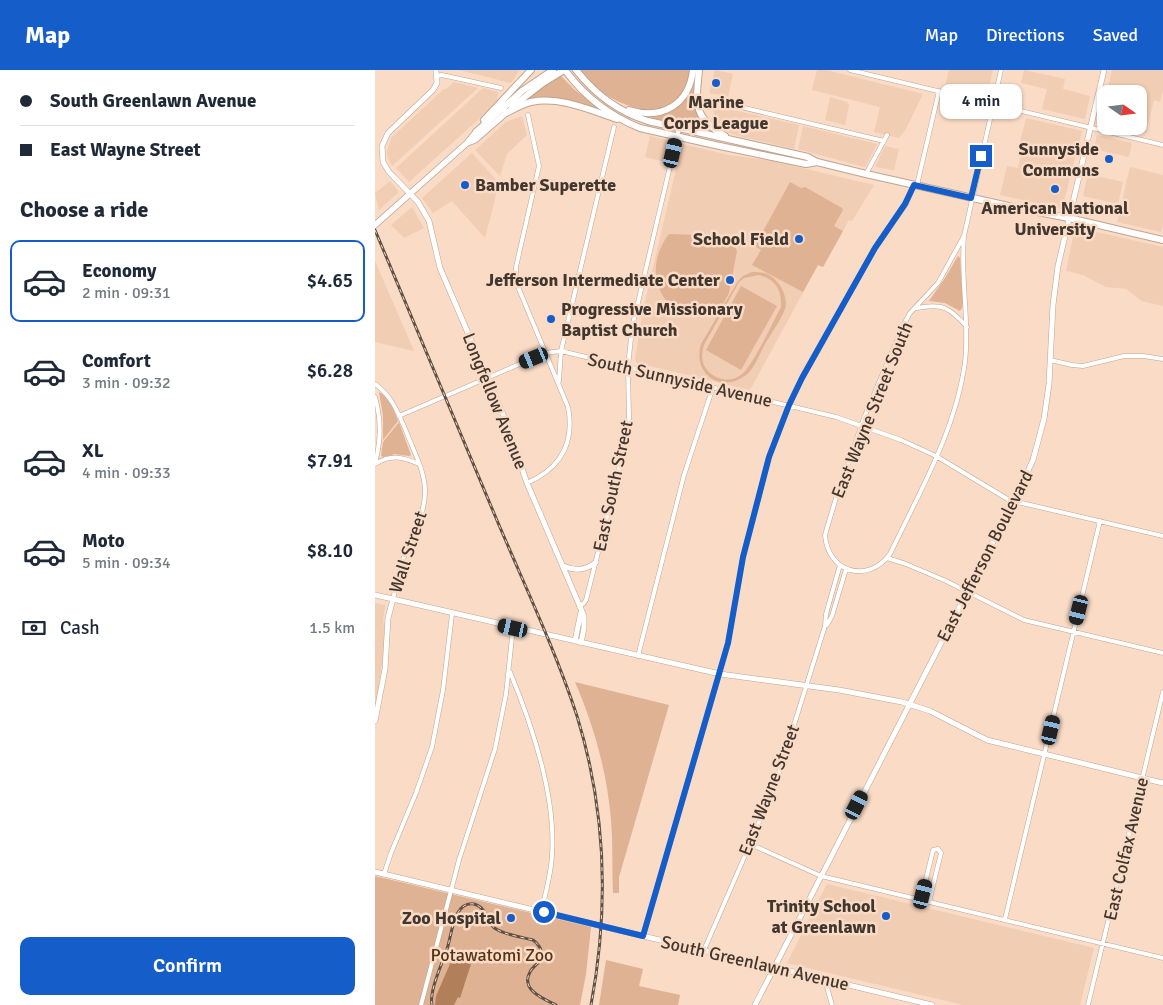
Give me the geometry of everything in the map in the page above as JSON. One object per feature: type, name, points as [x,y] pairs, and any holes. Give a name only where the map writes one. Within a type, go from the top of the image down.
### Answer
[{"type":"main road","points":[[467,144],[489,113],[531,70]]},
{"type":"main road","points":[[475,132],[522,91],[553,70]]},
{"type":"main road","points":[[375,225],[467,144],[475,140],[543,83],[565,70],[578,88],[598,104],[630,124]]},
{"type":"main road","points":[[576,70],[595,92],[613,105],[637,117],[732,141],[808,157],[817,162],[866,174],[1163,240]]},
{"type":"main road","points":[[613,105],[645,114],[667,110],[675,105],[686,93],[693,70]]},
{"type":"main road","points":[[699,70],[696,97],[699,110],[710,127],[732,141]]},
{"type":"main road","points":[[506,113],[529,102],[553,101],[591,110],[630,124],[677,137],[806,164],[817,162]]},
{"type":"street","points":[[851,70],[1163,144]]},
{"type":"street","points":[[840,565],[855,572],[868,571],[879,566],[887,558],[950,426],[965,362],[967,327],[963,278],[964,236],[1001,70]]},
{"type":"street","name":"East Jefferson Boulevard","points":[[755,1005],[1029,470],[1041,435],[1048,395],[1051,324],[1056,277],[1104,70]]},
{"type":"street","points":[[436,73],[501,88]]},
{"type":"street","name":"Longfellow Avenue","points":[[436,73],[437,83],[433,90],[388,133],[382,146],[382,155],[386,167],[425,212],[429,221],[440,268],[507,426],[527,483],[580,607],[585,622],[578,642]]},
{"type":"street","points":[[643,936],[720,674],[733,624],[743,557],[769,457],[789,405],[875,248],[903,208],[915,185],[939,91]]},
{"type":"street","points":[[711,100],[884,141]]},
{"type":"street","points":[[527,483],[539,478],[554,466],[562,456],[568,440],[570,418],[559,384],[521,296],[516,276],[516,268],[539,166],[528,115]]},
{"type":"street","points":[[559,384],[561,351],[614,127]]},
{"type":"street","name":"East South Street","points":[[580,607],[587,600],[624,449],[629,419],[629,367],[632,328],[679,128]]},
{"type":"street","points":[[866,174],[887,135]]},
{"type":"street","name":"East Wayne Street South","points":[[840,565],[828,548],[826,530],[862,426],[903,326],[915,308],[938,283],[964,236]]},
{"type":"street","points":[[915,308],[929,305],[941,306],[956,314],[967,327]]},
{"type":"street","name":"South Sunnyside Avenue","points":[[399,416],[545,353],[561,351],[836,417],[901,440],[936,456],[1014,501],[1163,536]]},
{"type":"street","points":[[1050,360],[1083,366],[1124,356],[1143,356],[1162,360]]},
{"type":"street","name":"Wall Street","points":[[375,384],[391,400],[399,416],[419,464],[425,488],[424,506],[403,560],[388,618],[385,669],[375,721]]},
{"type":"street","points":[[638,656],[683,475],[701,418],[713,388]]},
{"type":"street","points":[[375,397],[379,430],[375,464],[389,458],[400,457],[419,464]]},
{"type":"street","points":[[1005,920],[1101,521]]},
{"type":"street","points":[[887,558],[907,564],[1021,619],[1163,653]]},
{"type":"street","points":[[563,566],[583,570],[596,562]]},
{"type":"street","name":"East Wayne Street","points":[[703,950],[779,773],[825,626],[826,614],[840,565]]},
{"type":"street","name":"East Wayne Street","points":[[825,626],[832,616],[846,569]]},
{"type":"street","points":[[375,595],[720,674],[864,693],[929,711],[987,740],[1163,783]]},
{"type":"street","points":[[384,874],[417,793],[433,740],[443,690],[452,614]]},
{"type":"street","points":[[421,1005],[453,890],[459,860],[495,749],[504,706],[513,628]]},
{"type":"street","points":[[509,670],[520,696],[541,767],[553,838],[552,863],[541,912]]},
{"type":"street","name":"East Colfax Avenue","points":[[1088,1005],[1163,692]]},
{"type":"street","points":[[750,844],[821,876],[1163,958]]},
{"type":"street","points":[[921,900],[933,850],[938,849],[941,853],[929,902]]},
{"type":"street","name":"South Greenlawn Avenue","points":[[375,872],[932,1005]]},
{"type":"street","points":[[828,980],[827,987],[833,1005]]},
{"type":"shaded area","points":[[459,70],[520,70],[511,83]]},
{"type":"shaded area","points":[[715,70],[733,74],[728,97],[709,93]]},
{"type":"shaded area","points":[[817,70],[826,70],[923,94],[906,129],[899,138],[874,132],[880,107],[812,90]]},
{"type":"shaded area","points":[[949,70],[993,70],[987,96],[945,86]]},
{"type":"shaded area","points":[[1024,70],[1065,79],[1063,89],[1090,96],[1085,119],[1042,109],[1047,89],[1021,83]]},
{"type":"shaded area","points":[[1112,70],[1163,70],[1163,91],[1160,102],[1154,100],[1147,129],[1147,85],[1109,85]]},
{"type":"shaded area","points":[[454,82],[478,88],[392,166],[387,151],[391,138]]},
{"type":"shaded area","points":[[483,88],[498,92],[497,101],[409,182],[396,168]]},
{"type":"shaded area","points":[[830,97],[847,102],[849,105],[845,125],[825,120]]},
{"type":"shaded area","points":[[711,105],[799,125],[794,149],[723,131]]},
{"type":"shaded area","points":[[522,116],[527,135],[507,154],[500,176],[475,150],[506,122]]},
{"type":"shaded area","points":[[1026,118],[1082,131],[1062,209],[1000,195],[1007,166],[1018,168],[1022,151],[1018,150]]},
{"type":"shaded area","points":[[803,126],[877,145],[865,167],[860,166],[798,149]]},
{"type":"shaded area","points":[[1097,135],[1132,143],[1129,157],[1094,149]]},
{"type":"shaded area","points":[[650,136],[670,141],[666,162],[645,157]]},
{"type":"shaded area","name":"Jefferson Intermediate Center","points":[[682,144],[729,155],[768,160],[874,185],[852,221],[849,220],[823,267],[818,265],[750,390],[637,363],[635,359],[643,310]]},
{"type":"shaded area","points":[[885,146],[899,149],[894,170],[875,167]]},
{"type":"shaded area","points":[[472,153],[499,183],[485,238],[452,201],[433,213],[422,198]]},
{"type":"shaded area","points":[[1130,167],[1163,175],[1163,224],[1161,232],[1117,222]]},
{"type":"shaded area","points":[[1088,174],[1123,182],[1118,204],[1083,196]]},
{"type":"shaded area","points":[[390,181],[399,192],[379,210],[375,193]]},
{"type":"shaded area","points":[[412,207],[424,228],[404,238],[391,225]]},
{"type":"shaded area","points":[[1075,227],[1163,247],[1163,306],[1142,301],[1126,289],[1106,287],[1083,275],[1066,271]]},
{"type":"shaded area","points":[[375,261],[414,351],[375,342]]},
{"type":"shaded area","points":[[375,603],[385,605],[383,621],[385,635],[375,710]]},
{"type":"shaded area","name":"Trinity School at Greenlawn","points":[[827,884],[1094,948],[1080,1005],[963,1005],[787,963]]},
{"type":"shaded area","points":[[453,957],[460,958],[460,960],[471,964],[460,998],[458,997],[454,1005],[435,1005],[436,996]]},
{"type":"green space","points":[[581,70],[691,70],[688,83],[680,97],[670,105],[659,109],[646,109],[621,103],[609,97],[594,86]]},
{"type":"green space","points":[[560,75],[599,110],[555,99],[528,99]]},
{"type":"green space","points":[[695,83],[694,94],[710,130],[651,118],[672,110],[683,102]]},
{"type":"green space","name":"School Field","points":[[790,182],[801,188],[805,187],[843,210],[834,226],[843,231],[823,267],[818,265],[803,292],[752,265],[761,250],[755,246]]},
{"type":"green space","points":[[669,234],[698,235],[733,244],[737,251],[729,293],[717,315],[700,317],[683,313],[663,297],[656,273],[657,260],[661,247]]},
{"type":"green space","points":[[958,256],[960,258],[963,303],[960,311],[945,303],[929,301]]},
{"type":"green space","points":[[752,272],[758,272],[773,278],[784,292],[785,309],[749,372],[737,380],[718,381],[711,378],[705,372],[701,364],[699,355],[701,344],[738,281],[743,276]],"holes":[[[759,275],[777,286],[781,307],[746,370],[738,377],[726,380],[718,378],[710,373],[703,364],[704,345],[739,282],[744,278]]]},
{"type":"green space","points":[[741,286],[777,306],[741,370],[706,350]]},
{"type":"green space","points":[[379,392],[388,400],[398,421],[383,440],[383,416]]},
{"type":"green space","points":[[399,422],[411,455],[395,454],[383,457],[381,455],[383,442]]},
{"type":"green space","points":[[575,682],[669,705],[619,877],[619,893],[613,893],[611,820],[603,767],[594,732]]},
{"type":"green space","name":"Potawatomi Zoo","points":[[375,876],[591,927],[586,974],[580,1005],[375,1005]]},
{"type":"green space","points":[[606,960],[643,969],[639,986],[680,995],[678,1005],[599,1005]]},
{"type":"railway","points":[[375,230],[549,641],[577,716],[587,751],[599,823],[602,860],[600,933],[591,1005]]},
{"type":"railway","points":[[432,1005],[432,992],[455,920],[458,913],[467,904],[479,906],[496,929],[533,940],[537,943],[542,957],[530,972],[528,984],[535,993],[556,1005]]},
{"type":"place","name":"Marine Corps League","points":[[716,83]]},
{"type":"place","name":"Sunnyside Commons","points":[[1109,159]]},
{"type":"place","name":"Bamber Superette","points":[[465,185]]},
{"type":"place","name":"American National University","points":[[1055,189]]},
{"type":"place","name":"School Field","points":[[799,239]]},
{"type":"place","name":"Jefferson Intermediate Center","points":[[730,280]]},
{"type":"place","name":"Progressive Missionary Baptist Church","points":[[551,319]]},
{"type":"place","name":"Trinity School at Greenlawn","points":[[886,916]]},
{"type":"place","name":"Zoo Hospital","points":[[511,918]]},
{"type":"route","points":[[544,912],[643,936],[718,682],[733,624],[743,557],[763,478],[789,405],[802,378],[875,248],[899,214],[914,185],[971,198],[981,156]]}]
